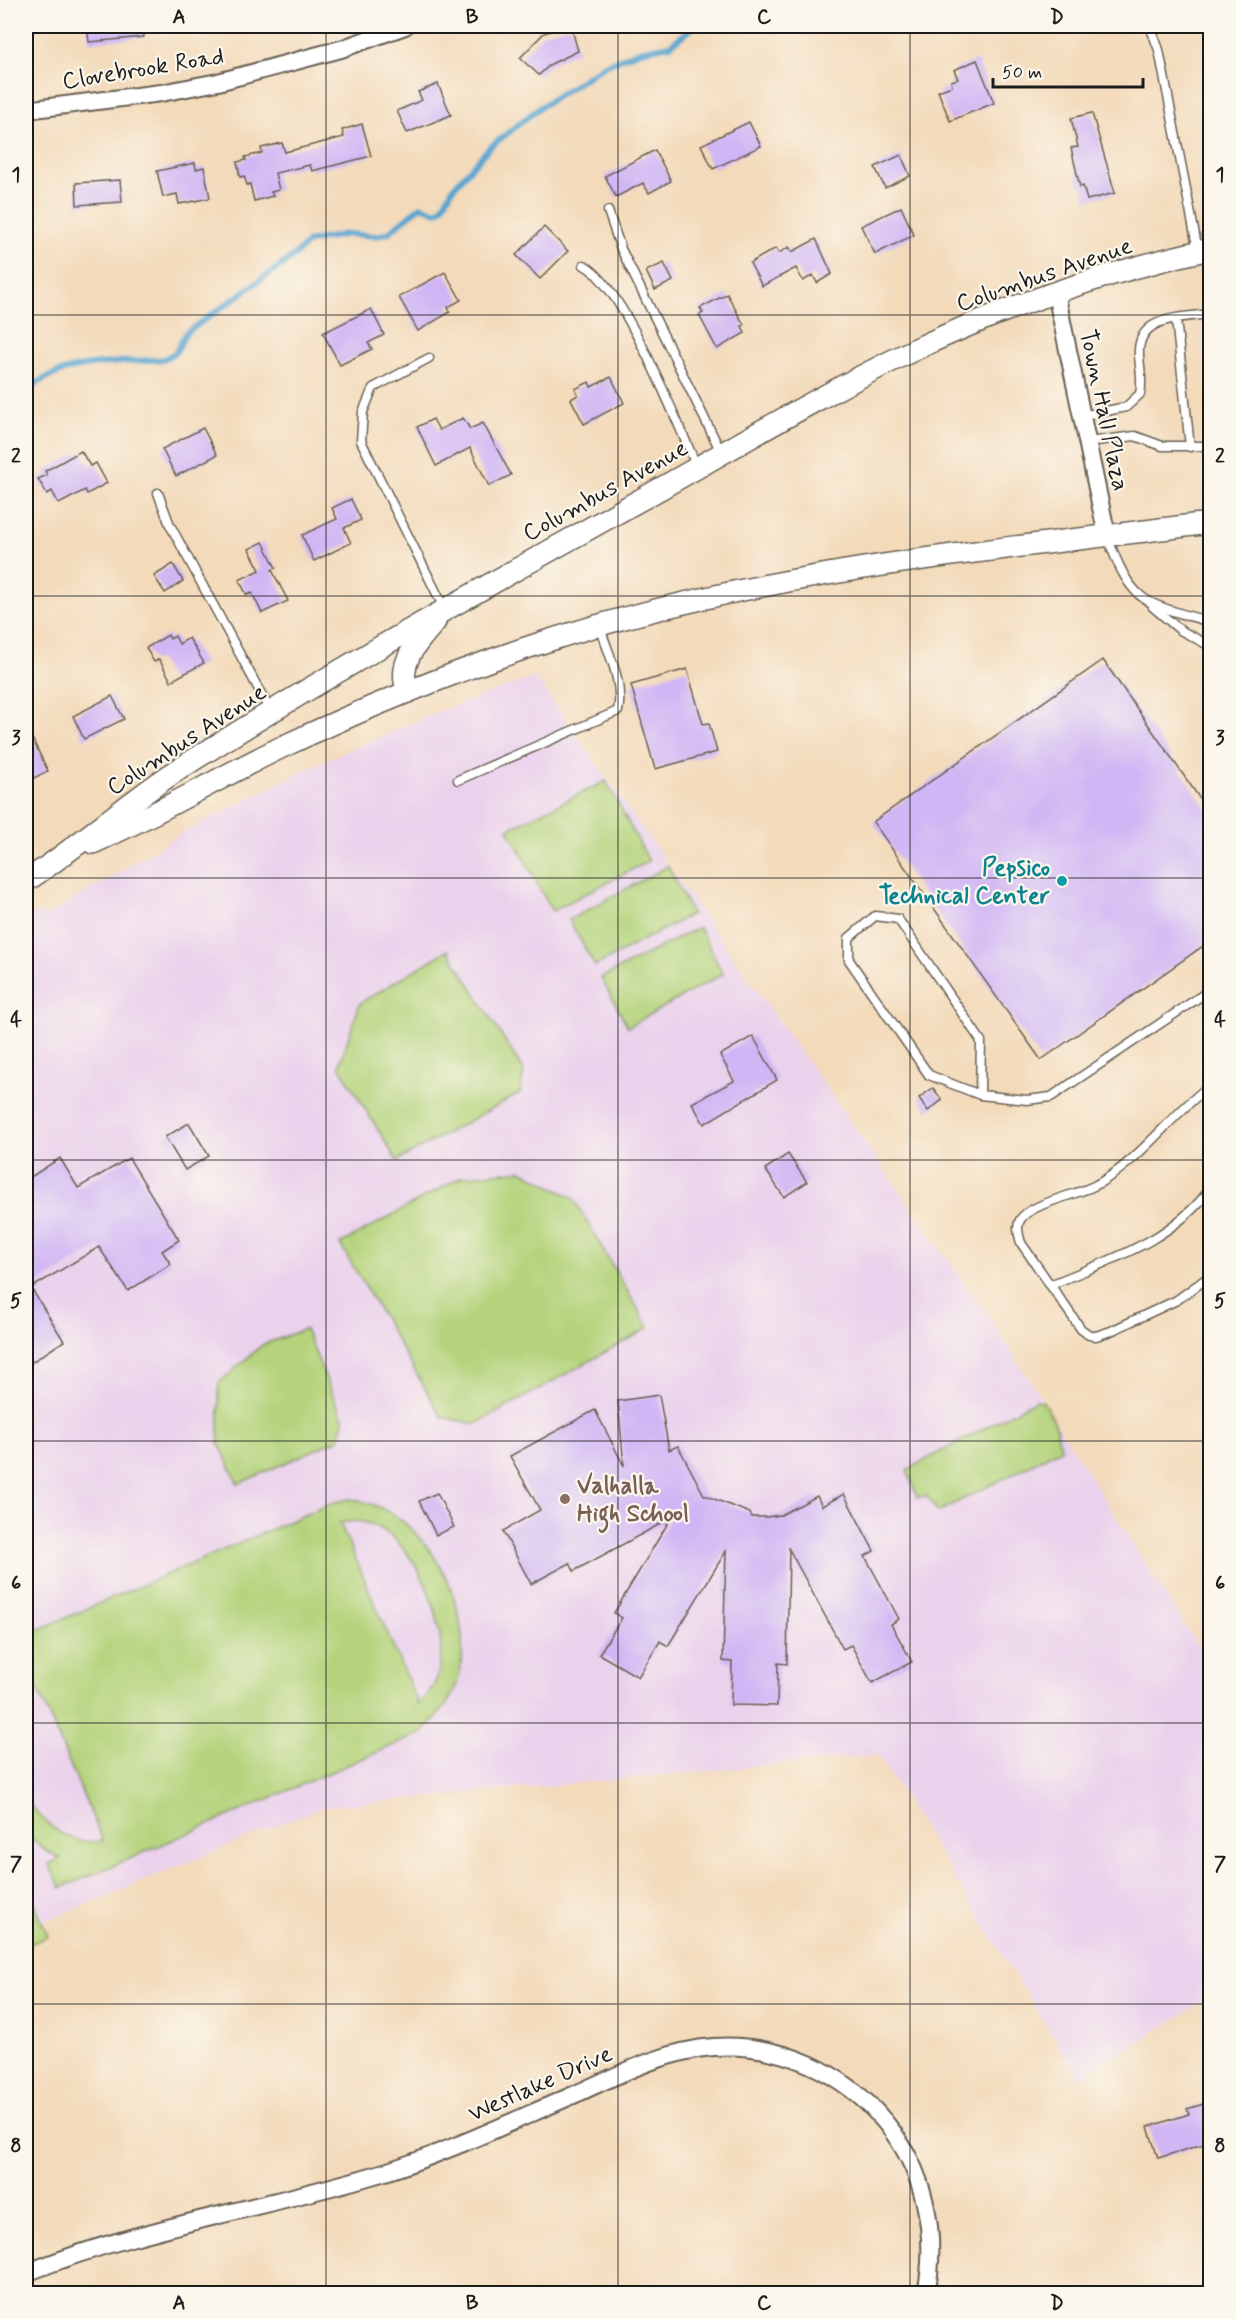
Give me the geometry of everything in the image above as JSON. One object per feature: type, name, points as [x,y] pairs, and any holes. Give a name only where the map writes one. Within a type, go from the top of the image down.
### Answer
[{"type":"street","name":"Clovebrook Road","points":[[26,110],[161,93],[218,82],[340,49],[405,26]]},
{"type":"street","name":"Columbus Avenue","points":[[26,881],[65,855],[170,775],[271,712],[698,467],[914,350],[979,321],[1056,293],[1204,250]]},
{"type":"street","name":"Town Hall Plaza","points":[[1056,293],[1107,536]]},
{"type":"street","name":"Columbus Avenue","points":[[65,855],[164,810],[283,747],[408,692],[514,652],[599,625],[714,595],[834,571],[1210,523]]},
{"type":"street","points":[[408,692],[403,679],[404,668],[422,637],[446,610]]},
{"type":"street","name":"Westlake Drive","points":[[26,2273],[136,2235],[385,2172],[465,2142],[650,2063],[712,2047],[739,2047],[790,2057],[818,2067],[853,2089],[869,2103],[890,2128],[911,2163],[928,2212],[931,2261],[926,2294]]},
{"type":"lane","points":[[1150,26],[1159,50],[1204,250]]},
{"type":"lane","points":[[608,211],[621,249],[722,454]]},
{"type":"lane","points":[[584,265],[594,270],[620,302],[698,467]]},
{"type":"lane","points":[[1082,416],[1126,407],[1140,394],[1142,384],[1140,341],[1152,325],[1210,314]]},
{"type":"lane","points":[[1176,319],[1190,447]]},
{"type":"lane","points":[[429,358],[373,388],[363,412],[361,441],[446,610]]},
{"type":"lane","points":[[1088,442],[1135,436],[1162,446],[1210,446]]},
{"type":"lane","points":[[158,493],[170,525],[271,712]]},
{"type":"lane","points":[[1107,536],[1125,582],[1180,630],[1210,646]]},
{"type":"lane","points":[[1151,604],[1210,622]]},
{"type":"lane","points":[[458,780],[618,711],[621,699],[618,681],[599,625]]},
{"type":"lane","points":[[980,1095],[981,1041],[898,919],[876,916],[849,938],[849,960],[929,1075],[980,1095],[1027,1100],[1051,1097],[1210,990]]},
{"type":"lane","points":[[1210,1086],[1111,1175],[1093,1186],[1029,1211],[1020,1219],[1018,1228],[1021,1243],[1081,1329],[1089,1335],[1096,1336],[1177,1300],[1210,1276]]},
{"type":"lane","points":[[1050,1285],[1138,1247],[1170,1229],[1210,1189]]},
{"type":"shaded area","name":"Valhalla High School","points":[[535,677],[999,1332],[1210,1666],[1210,1997],[1080,2079],[878,1755],[322,1807],[26,1929],[26,921],[41,911],[46,917],[181,834],[306,769],[435,713]]},
{"type":"green space","points":[[606,781],[649,861],[552,911],[508,829]]},
{"type":"green space","points":[[668,866],[692,914],[595,966],[569,920]]},
{"type":"green space","points":[[699,927],[723,974],[628,1027],[601,978]]},
{"type":"green space","points":[[448,950],[524,1071],[520,1093],[397,1161],[339,1066],[360,1003]]},
{"type":"green space","points":[[521,1170],[573,1198],[649,1328],[476,1424],[442,1417],[340,1244],[461,1177]]},
{"type":"green space","points":[[305,1329],[344,1421],[339,1439],[238,1484],[219,1443],[219,1383],[262,1345]]},
{"type":"green space","points":[[1036,1400],[1043,1401],[1055,1423],[1061,1449],[938,1512],[927,1496],[917,1497],[907,1470]]},
{"type":"green space","points":[[349,1499],[377,1506],[401,1521],[423,1541],[440,1566],[453,1594],[460,1623],[462,1652],[458,1680],[443,1709],[422,1733],[61,1888],[49,1864],[60,1858],[46,1851],[26,1833],[26,1800],[50,1826],[59,1832],[79,1840],[103,1841],[26,1662],[26,1635],[332,1503]],"holes":[[[356,1521],[374,1525],[391,1536],[406,1552],[430,1594],[441,1641],[440,1664],[435,1683],[418,1704],[340,1523]]]},
{"type":"green space","points":[[26,1884],[48,1936],[26,1946]]},
{"type":"building","points":[[87,26],[143,26],[144,37],[89,42]]},
{"type":"building","points":[[571,26],[578,51],[551,64],[539,75],[520,58],[544,33]]},
{"type":"building","points":[[977,60],[994,103],[950,121],[938,91],[952,86],[951,81],[958,79],[954,70]]},
{"type":"building","points":[[438,84],[451,115],[407,133],[397,111],[422,100],[418,92]]},
{"type":"building","points":[[1092,113],[1115,193],[1087,200],[1083,186],[1080,187],[1071,148],[1078,147],[1071,118]]},
{"type":"building","points":[[749,122],[761,146],[713,169],[701,145]]},
{"type":"building","points":[[362,124],[371,156],[312,171],[310,165],[275,173],[279,190],[271,192],[273,196],[254,201],[250,184],[247,185],[244,176],[240,177],[237,162],[246,160],[245,157],[262,153],[261,148],[282,143],[285,152],[344,137],[342,130]]},
{"type":"building","points":[[655,150],[671,181],[649,193],[643,183],[616,197],[605,176]]},
{"type":"building","points":[[901,155],[910,176],[885,188],[875,167]]},
{"type":"building","points":[[195,163],[196,169],[204,167],[210,198],[179,204],[177,194],[163,197],[157,171]]},
{"type":"building","points":[[120,180],[122,202],[77,205],[76,183]]},
{"type":"building","points":[[901,207],[914,235],[875,254],[861,226]]},
{"type":"building","points":[[544,227],[568,251],[540,279],[516,255]]},
{"type":"building","points":[[816,239],[832,274],[817,283],[813,275],[803,281],[796,268],[762,286],[750,263],[776,248],[779,253],[789,247],[792,252]]},
{"type":"building","points":[[664,263],[673,281],[655,290],[646,271]]},
{"type":"building","points":[[445,272],[461,300],[448,307],[450,312],[418,331],[399,297]]},
{"type":"building","points":[[727,294],[744,325],[742,326],[745,333],[717,349],[699,315],[703,313],[700,308]]},
{"type":"building","points":[[371,309],[384,335],[368,343],[372,349],[340,365],[323,333]]},
{"type":"building","points":[[611,377],[624,403],[584,424],[571,399],[578,395],[575,389],[589,382],[591,387]]},
{"type":"building","points":[[463,418],[470,429],[483,423],[511,475],[489,486],[470,448],[436,466],[417,427],[433,419],[439,430]]},
{"type":"building","points":[[203,428],[217,455],[176,476],[162,449]]},
{"type":"building","points":[[81,451],[90,466],[96,463],[107,483],[87,494],[85,490],[59,504],[52,491],[47,494],[38,479],[47,475],[45,471]]},
{"type":"building","points":[[351,499],[361,520],[344,528],[351,543],[314,561],[302,535],[337,519],[332,508]]},
{"type":"building","points":[[263,542],[276,568],[272,570],[288,601],[262,613],[252,593],[247,595],[239,580],[260,570],[249,549]]},
{"type":"building","points":[[173,564],[183,581],[165,593],[154,576]]},
{"type":"building","points":[[168,635],[170,639],[175,636],[179,644],[189,638],[204,663],[171,681],[159,659],[154,662],[146,648]]},
{"type":"building","name":"Pepsico Technical Center","points":[[1103,660],[1210,813],[1210,941],[1041,1060],[873,822]]},
{"type":"building","points":[[687,669],[703,724],[709,723],[717,752],[655,769],[631,685]]},
{"type":"building","points":[[112,696],[124,719],[84,739],[73,716]]},
{"type":"building","points":[[26,726],[48,771],[26,782]]},
{"type":"building","points":[[753,1036],[777,1080],[704,1124],[692,1103],[734,1081],[720,1055]]},
{"type":"building","points":[[933,1088],[942,1100],[928,1111],[919,1098]]},
{"type":"building","points":[[189,1123],[209,1156],[185,1170],[165,1137]]},
{"type":"building","points":[[788,1154],[807,1182],[784,1197],[765,1169]]},
{"type":"building","points":[[60,1158],[78,1188],[129,1158],[179,1240],[162,1251],[171,1264],[128,1291],[99,1247],[31,1288],[64,1341],[26,1366],[26,1180]]},
{"type":"building","points":[[659,1395],[669,1450],[678,1446],[704,1495],[750,1513],[752,1517],[766,1517],[781,1515],[817,1496],[822,1506],[844,1494],[874,1551],[865,1556],[899,1619],[891,1624],[912,1662],[872,1683],[851,1645],[843,1649],[789,1549],[787,1664],[778,1663],[777,1706],[731,1705],[732,1662],[723,1661],[726,1551],[668,1646],[660,1641],[638,1677],[599,1654],[622,1618],[614,1613],[671,1518],[574,1571],[570,1563],[531,1584],[503,1531],[540,1510],[510,1456],[595,1410],[624,1466],[618,1401]]},
{"type":"building","points":[[437,1493],[454,1527],[436,1535],[419,1501]]},
{"type":"building","points":[[1207,2103],[1210,2114],[1210,2142],[1158,2158],[1148,2127],[1189,2114],[1187,2109]]},
{"type":"waterway","points":[[26,392],[40,381],[73,368],[164,359],[176,352],[186,333],[293,257],[308,242],[347,234],[376,236],[388,233],[421,206],[437,212],[442,208],[453,188],[489,148],[539,108],[605,65],[640,51],[670,45],[695,26]]},
{"type":"place","name":"Pepsico Technical Center","points":[[1062,881]]},
{"type":"place","name":"Valhalla High School","points":[[565,1499]]}]
